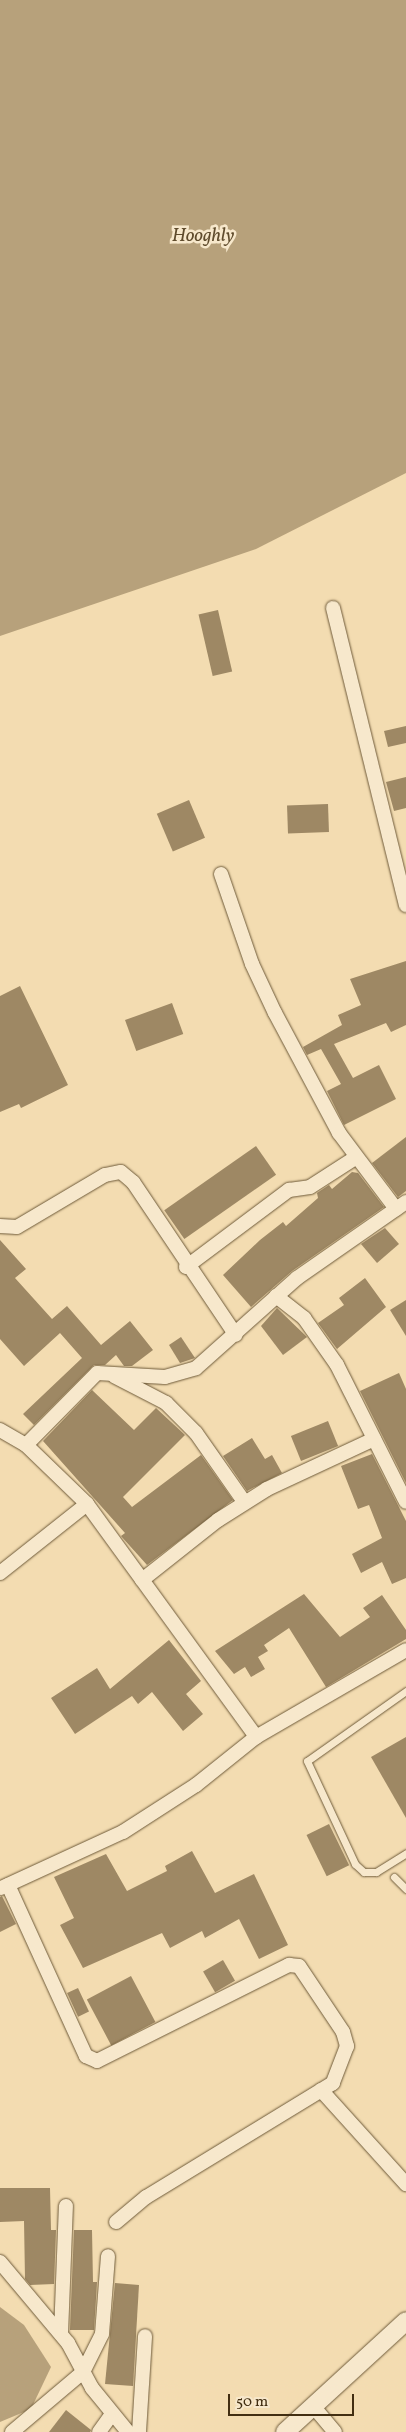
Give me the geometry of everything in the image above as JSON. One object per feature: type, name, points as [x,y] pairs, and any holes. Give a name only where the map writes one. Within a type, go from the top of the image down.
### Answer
[{"type":"street","points":[[333,608],[406,905]]},
{"type":"street","points":[[26,1445],[96,1373],[165,1376],[196,1368],[236,1335],[276,1296],[401,1206],[355,1158],[252,964],[221,874]]},
{"type":"street","points":[[186,1267],[288,1190],[310,1187],[355,1158]]},
{"type":"street","points":[[0,1226],[17,1226],[105,1175],[121,1172],[133,1182],[186,1267],[236,1335]]},
{"type":"street","points":[[276,1296],[304,1318],[337,1365],[406,1502]]},
{"type":"street","points":[[108,1373],[166,1402],[196,1433],[245,1503]]},
{"type":"street","points":[[0,1430],[26,1445],[87,1504],[256,1737]]},
{"type":"street","points":[[142,1580],[245,1503],[374,1440]]},
{"type":"street","points":[[0,1573],[87,1504]]},
{"type":"street","points":[[116,2222],[146,2197],[333,2083],[346,2046],[343,2032],[299,1966],[289,1965],[97,2061],[86,2056],[4,1886],[123,1832],[196,1785],[256,1737],[406,1650]]},
{"type":"street","points":[[321,2090],[406,2184]]},
{"type":"street","points":[[61,2334],[66,2206]]},
{"type":"street","points":[[12,2432],[83,2372],[102,2334],[108,2256]]},
{"type":"street","points":[[0,2262],[61,2334],[83,2372],[112,2414],[128,2432]]},
{"type":"street","points":[[285,2432],[406,2321]]},
{"type":"street","points":[[139,2432],[145,2336]]},
{"type":"street","points":[[312,2406],[335,2432]]},
{"type":"street","points":[[99,2432],[112,2414]]},
{"type":"lane","points":[[406,1691],[307,1761],[355,1864],[364,1872],[376,1872],[406,1853]]},
{"type":"lane","points":[[394,1877],[406,1889]]},
{"type":"water","name":"Hooghly","points":[[0,0],[406,0],[406,473],[256,549],[0,636]]},
{"type":"water","points":[[0,2307],[24,2325],[51,2367],[31,2409],[0,2422]]},
{"type":"building","points":[[218,610],[232,671],[213,676],[199,614]]},
{"type":"building","points":[[406,726],[406,743],[388,747],[384,731]]},
{"type":"building","points":[[406,777],[406,808],[394,811],[386,782]]},
{"type":"building","points":[[189,800],[205,838],[173,851],[157,814]]},
{"type":"building","points":[[328,804],[329,832],[288,833],[287,805]]},
{"type":"building","points":[[406,961],[406,1025],[391,1032],[386,1023],[334,1044],[353,1078],[379,1065],[396,1099],[344,1125],[327,1091],[341,1084],[321,1049],[307,1055],[303,1047],[342,1025],[338,1015],[361,1005],[350,979]]},
{"type":"building","points":[[20,986],[68,1085],[21,1108],[19,1104],[0,1112],[0,996]]},
{"type":"building","points":[[172,1003],[183,1034],[136,1051],[125,1020]]},
{"type":"building","points":[[406,1137],[406,1191],[398,1197],[372,1163]]},
{"type":"building","points":[[256,1146],[276,1175],[184,1239],[164,1210]]},
{"type":"building","points":[[352,1172],[358,1173],[384,1207],[292,1271],[251,1307],[223,1275],[260,1240],[283,1222],[286,1226],[318,1198],[317,1193],[329,1185],[332,1189]]},
{"type":"building","points":[[385,1228],[399,1244],[377,1263],[361,1244]]},
{"type":"building","points":[[0,1240],[26,1269],[15,1278],[52,1319],[67,1306],[101,1345],[130,1321],[153,1350],[132,1366],[124,1366],[116,1355],[105,1365],[94,1365],[34,1425],[23,1414],[82,1358],[60,1333],[24,1366],[0,1339]]},
{"type":"building","points":[[365,1278],[386,1307],[337,1349],[318,1323],[344,1305],[339,1298]]},
{"type":"building","points":[[406,1300],[406,1336],[390,1310]]},
{"type":"building","points":[[277,1308],[307,1337],[283,1355],[261,1326]]},
{"type":"building","points":[[181,1337],[195,1358],[180,1363],[169,1345]]},
{"type":"building","points":[[399,1373],[406,1389],[406,1483],[360,1391]]},
{"type":"building","points":[[92,1390],[134,1430],[156,1408],[185,1435],[123,1497],[132,1507],[201,1455],[233,1500],[147,1565],[121,1536],[125,1533],[43,1441]]},
{"type":"building","points":[[328,1421],[338,1446],[301,1461],[291,1436]]},
{"type":"building","points":[[252,1438],[265,1459],[272,1455],[282,1473],[247,1491],[223,1456]]},
{"type":"building","points":[[372,1454],[406,1521],[406,1578],[392,1584],[382,1562],[361,1573],[352,1554],[382,1538],[369,1505],[358,1509],[341,1466]]},
{"type":"building","points":[[304,1594],[340,1637],[370,1617],[363,1608],[382,1595],[406,1630],[406,1639],[326,1687],[289,1628],[264,1645],[268,1651],[258,1657],[265,1669],[251,1677],[245,1667],[234,1674],[215,1651]]},
{"type":"building","points":[[169,1640],[201,1681],[186,1694],[203,1714],[183,1731],[152,1692],[138,1704],[132,1696],[75,1734],[51,1698],[97,1668],[110,1689]]},
{"type":"building","points":[[406,1737],[406,1818],[371,1757]]},
{"type":"building","points":[[329,1824],[349,1865],[327,1876],[307,1835]]},
{"type":"building","points":[[192,1851],[215,1893],[254,1874],[288,1945],[259,1959],[239,1919],[205,1938],[202,1931],[170,1948],[162,1933],[83,1968],[60,1925],[74,1918],[54,1877],[106,1854],[127,1891],[167,1871],[165,1866]]},
{"type":"building","points":[[2,1896],[16,1924],[0,1932],[0,1897]]},
{"type":"building","points":[[223,1960],[235,1981],[215,1992],[203,1972]]},
{"type":"building","points":[[131,1976],[155,2022],[111,2045],[87,1999]]},
{"type":"building","points":[[78,1988],[89,2012],[78,2017],[67,1993]]},
{"type":"building","points":[[0,2188],[50,2188],[51,2230],[56,2230],[54,2284],[30,2285],[25,2279],[24,2221],[0,2222]]},
{"type":"building","points":[[74,2230],[92,2230],[93,2282],[97,2282],[94,2330],[70,2330]]},
{"type":"building","points":[[115,2283],[139,2285],[133,2386],[105,2384]]},
{"type":"building","points":[[66,2410],[91,2430],[90,2432],[49,2432]]}]
